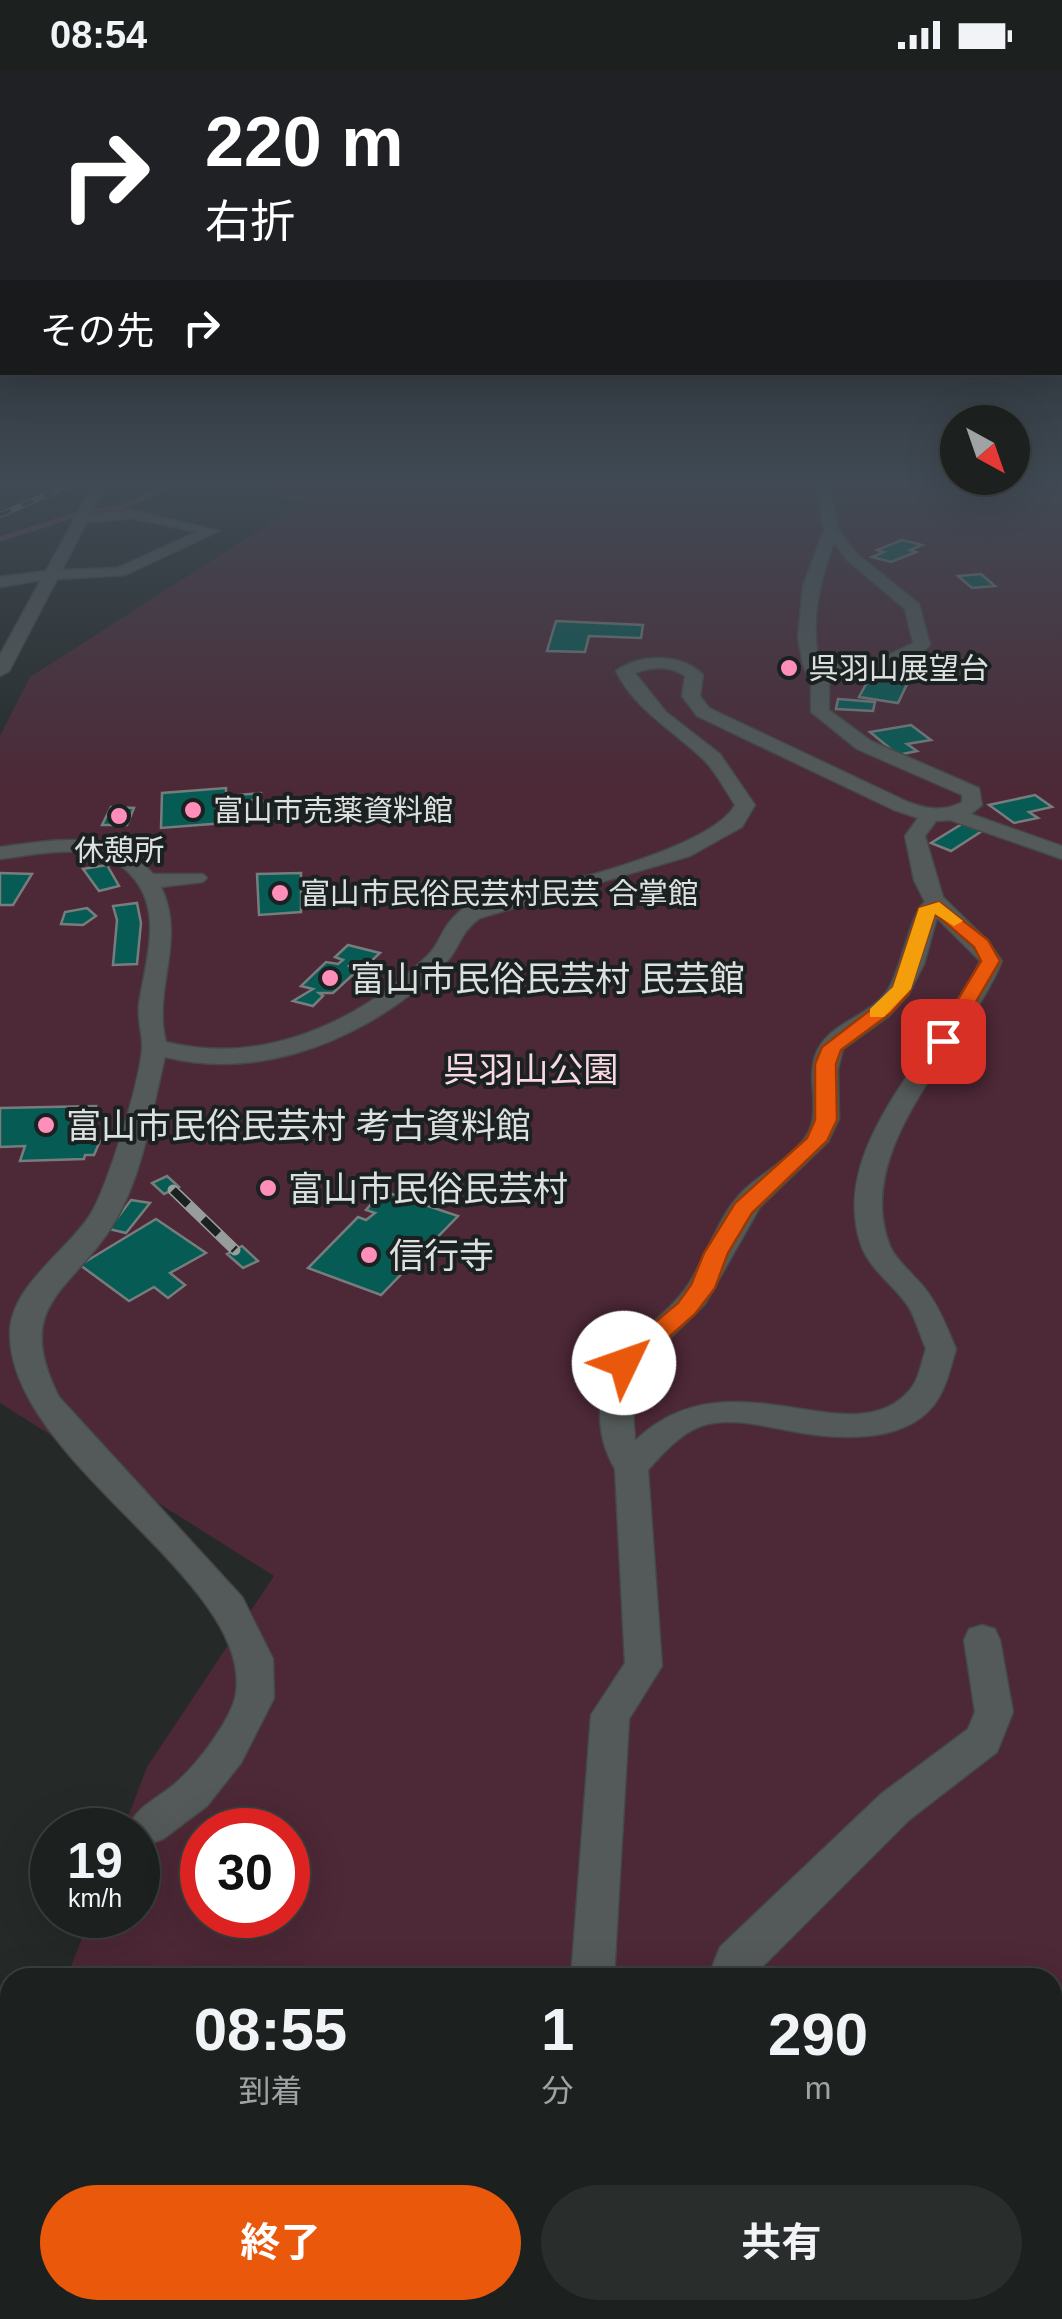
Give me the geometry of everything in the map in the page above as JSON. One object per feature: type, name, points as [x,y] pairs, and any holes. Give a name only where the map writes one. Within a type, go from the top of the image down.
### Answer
[{"type":"street","points":[[0,671],[45,587]]},
{"type":"street","points":[[631,1467],[659,1436],[687,1419],[712,1412],[859,1428],[904,1414],[925,1394],[941,1350],[922,1306],[875,1246],[870,1208],[874,1170],[894,1116],[984,978],[991,961],[982,944],[939,908],[927,888],[915,836],[943,815],[972,805],[972,792],[864,745],[820,712],[820,684],[811,666],[806,638],[810,587]]},
{"type":"street","points":[[811,666],[844,668],[890,663],[922,645],[913,606],[889,587]]},
{"type":"street","points":[[155,1047],[184,1057],[226,1059],[262,1056],[300,1043],[380,1008],[443,953],[451,930],[472,912],[684,852],[735,823],[745,805],[713,758],[660,716],[627,676],[626,671],[640,665],[656,662],[688,669],[694,675],[691,696],[703,712],[721,723],[776,743],[901,806],[943,815],[1062,853]]},
{"type":"street","points":[[0,852],[127,847],[148,881],[165,924],[149,1004],[155,1047],[129,1181],[38,1297],[25,1328],[29,1369],[46,1404],[229,1607],[255,1659],[255,1698],[227,1751],[193,1793],[160,1818]]},
{"type":"street","points":[[148,881],[196,878]]},
{"type":"street","points":[[593,1968],[610,1715],[644,1666],[631,1467],[620,1454],[614,1396],[624,1363],[686,1308],[702,1288],[716,1253],[743,1208],[816,1141],[826,1120],[826,1064],[832,1047],[884,1008],[902,989],[928,908],[939,908]]},
{"type":"street","points":[[733,1968],[894,1807],[983,1740],[994,1712],[982,1640]]},
{"type":"green space","name":"呉羽山公園","points":[[171,587],[1062,587],[1062,1968],[70,1968],[82,1938],[160,1938],[160,1808],[131,1808],[147,1767],[274,1576],[0,1403],[0,736],[30,677]]},
{"type":"building","points":[[556,621],[643,625],[641,638],[589,636],[585,652],[547,651]]},
{"type":"building","points":[[870,677],[908,682],[898,703],[859,697]]},
{"type":"building","points":[[838,699],[875,702],[873,711],[836,709]]},
{"type":"building","points":[[911,725],[931,740],[907,744],[917,751],[898,755],[870,732]]},
{"type":"building","name":"富山市売薬資料館","points":[[226,788],[226,796],[261,793],[262,802],[289,800],[291,817],[257,820],[256,800],[223,802],[224,823],[161,828],[162,793]]},
{"type":"building","points":[[1035,795],[1052,807],[1029,812],[1038,818],[1014,823],[989,805]]},
{"type":"building","name":"休憩所","points":[[111,807],[134,808],[127,825],[102,825]]},
{"type":"building","points":[[962,824],[982,831],[951,851],[931,843]]},
{"type":"building","points":[[107,865],[119,886],[99,891],[83,869]]},
{"type":"building","points":[[0,873],[32,874],[13,905],[0,905]]},
{"type":"building","name":"富山市民俗民芸村民芸 合掌館","points":[[301,873],[301,912],[259,915],[257,874]]},
{"type":"building","points":[[137,903],[141,923],[137,964],[113,965],[117,920],[113,906]]},
{"type":"building","points":[[87,908],[96,916],[83,925],[61,924],[65,912]]},
{"type":"building","name":"富山市民俗民芸村 民芸館","points":[[348,945],[380,953],[366,966],[352,963],[349,966],[359,969],[333,993],[319,993],[323,996],[313,1006],[293,1001],[313,989],[301,986],[326,962],[338,964],[343,960],[335,957]]},
{"type":"building","name":"富山市民俗民芸村 考古資料館","points":[[96,1106],[86,1141],[100,1141],[94,1155],[85,1155],[84,1159],[20,1161],[25,1146],[0,1147],[0,1108]]},
{"type":"building","points":[[167,1176],[179,1187],[164,1194],[152,1183]]},
{"type":"building","name":"信行寺","points":[[383,1191],[458,1216],[381,1295],[308,1268],[358,1217],[366,1220],[375,1213],[366,1210]]},
{"type":"building","points":[[131,1200],[150,1203],[126,1233],[109,1229]]},
{"type":"building","points":[[156,1219],[206,1253],[170,1273],[185,1285],[168,1298],[154,1287],[129,1301],[80,1265]]},
{"type":"building","points":[[242,1246],[258,1261],[243,1268],[227,1254]]},
{"type":"railway","points":[[173,1190],[235,1250]]},
{"type":"slow traffic","points":[[877,1013],[902,989],[928,908],[939,908],[954,921]]},
{"type":"place","name":"呉羽山展望台","points":[[789,668]]},
{"type":"place","name":"富山市売薬資料館","points":[[193,810]]},
{"type":"place","name":"休憩所","points":[[119,816]]},
{"type":"place","name":"富山市民俗民芸村民芸 合掌館","points":[[280,893]]},
{"type":"place","name":"富山市民俗民芸村 民芸館","points":[[330,978]]},
{"type":"place","name":"富山市民俗民芸村 考古資料館","points":[[46,1125]]},
{"type":"place","name":"富山市民俗民芸村","points":[[268,1188]]},
{"type":"place","name":"信行寺","points":[[369,1255]]},
{"type":"route","points":[[624,1363],[686,1308],[702,1288],[716,1253],[743,1208],[816,1141],[826,1120],[826,1064],[832,1047],[884,1008],[902,989],[928,908],[939,908],[982,944],[991,961],[943,1041]]}]
